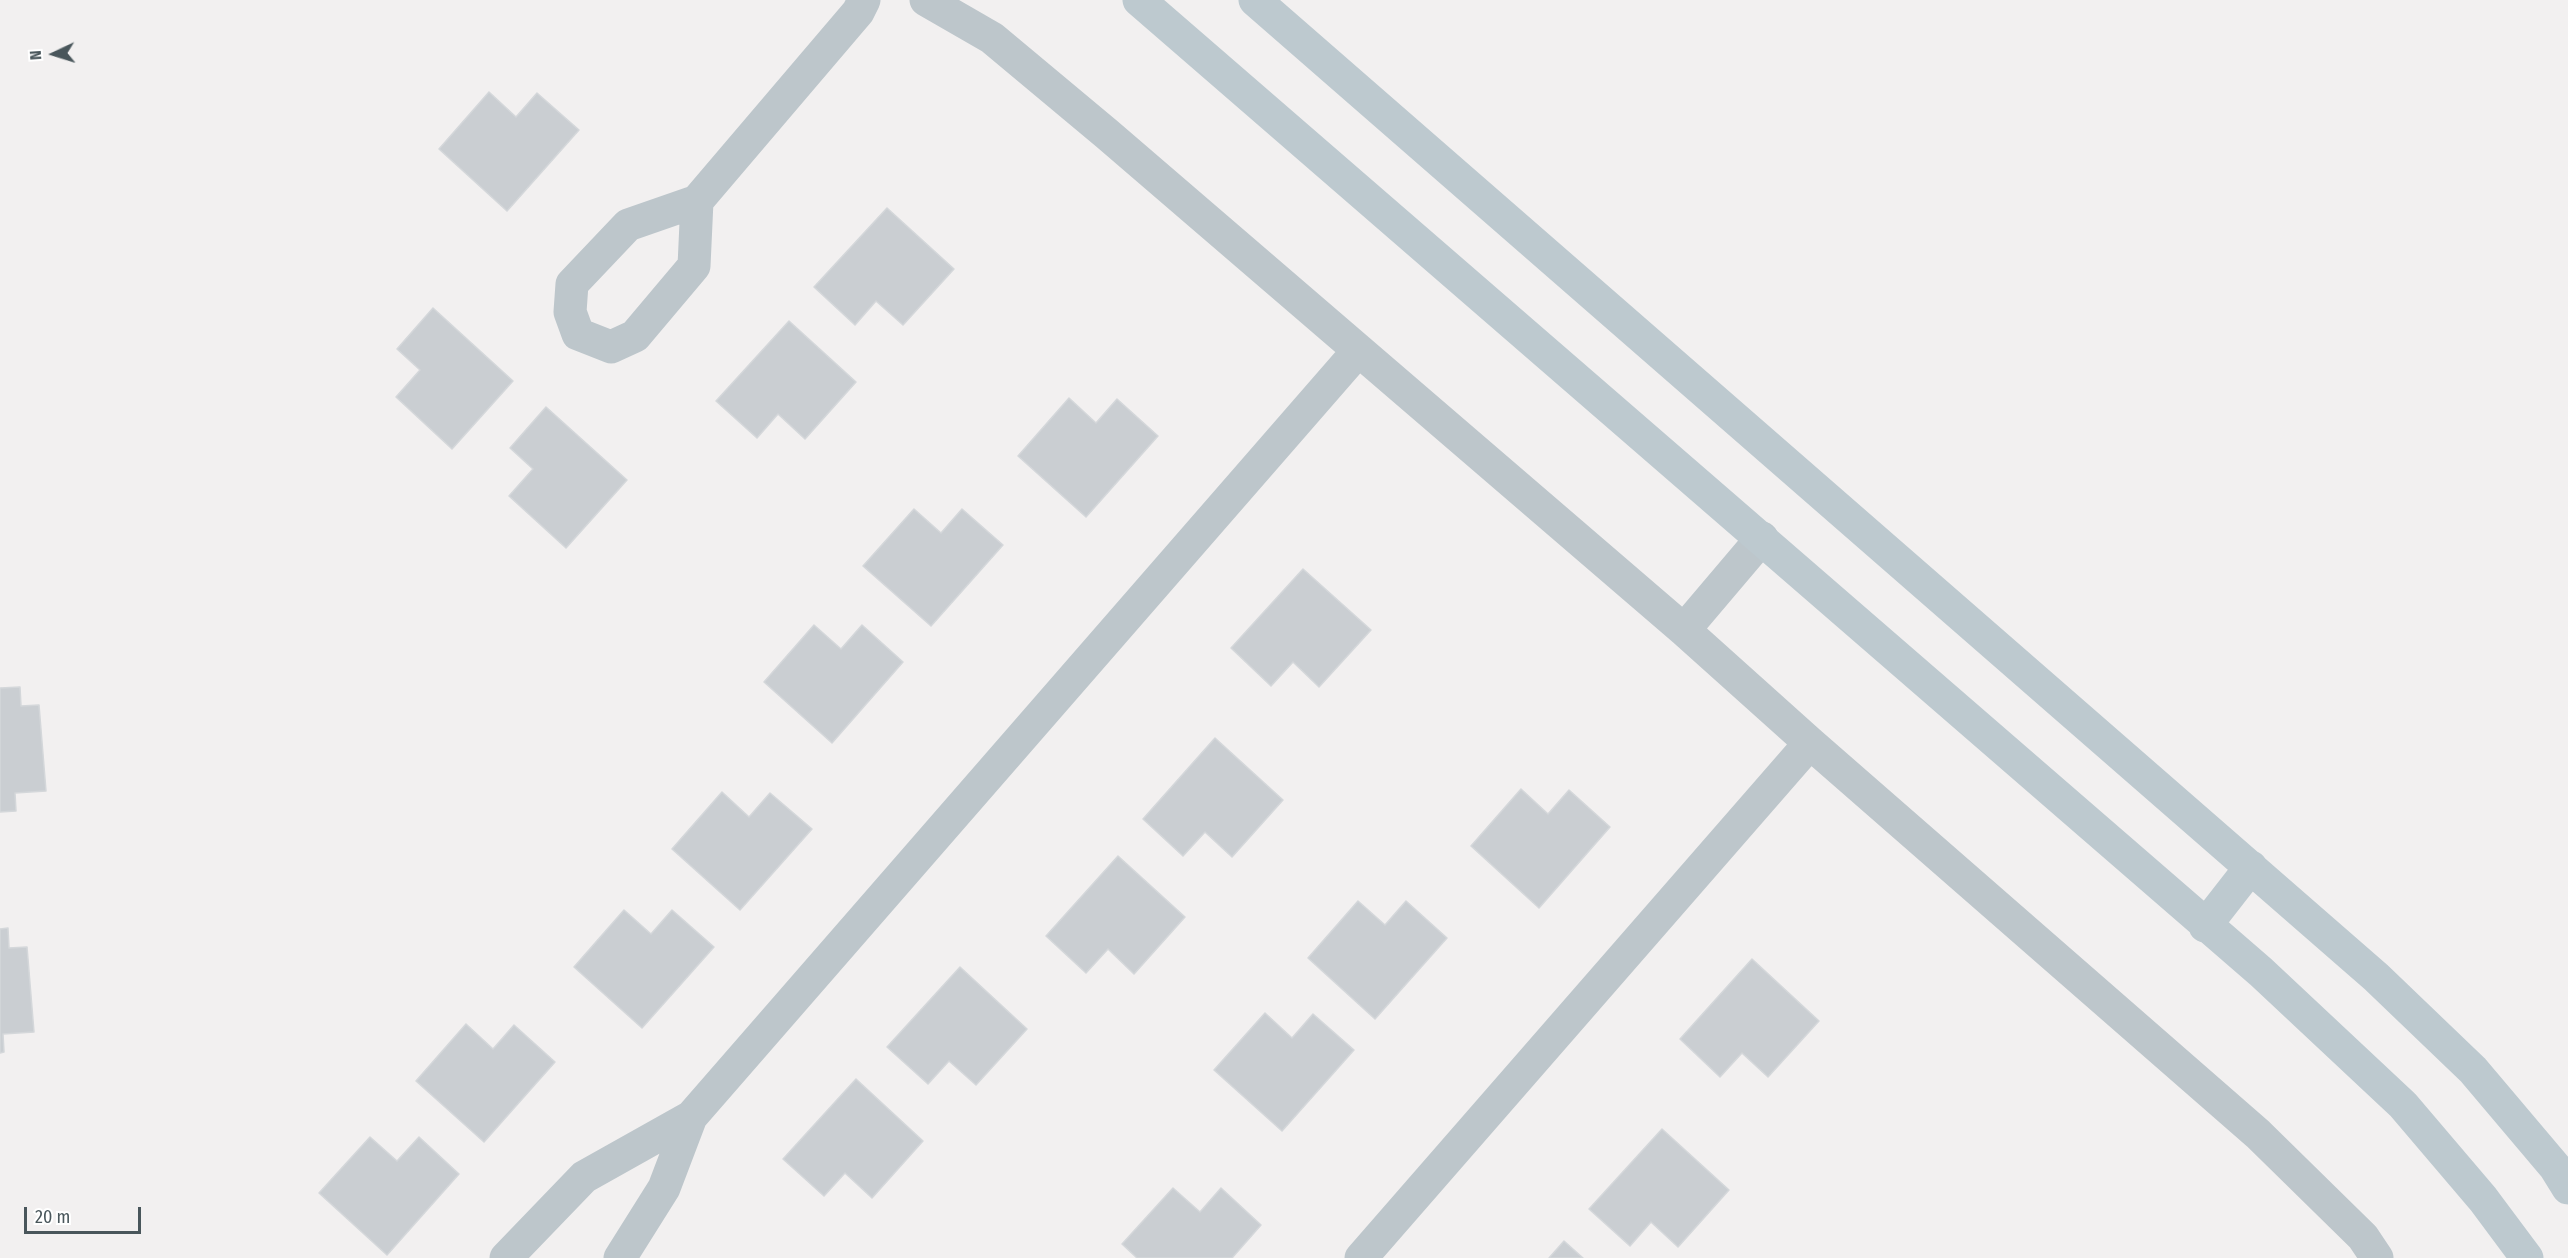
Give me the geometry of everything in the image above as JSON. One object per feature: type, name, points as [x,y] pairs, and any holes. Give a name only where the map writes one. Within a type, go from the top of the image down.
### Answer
[{"type":"main road","points":[[1139,0],[2260,972],[2403,1105],[2483,1199],[2527,1258]]},
{"type":"main road","points":[[1255,0],[2376,977],[2474,1070],[2555,1167],[2568,1188]]},
{"type":"main road","points":[[2205,926],[2251,867]]},
{"type":"street","points":[[697,201],[694,266],[635,336],[611,348],[578,334],[570,312],[572,284],[628,225],[697,201],[858,12],[864,0]]},
{"type":"street","points":[[926,0],[992,38],[1684,630],[2258,1134],[2363,1237],[2377,1258]]},
{"type":"street","points":[[506,1258],[584,1177],[691,1117],[1358,351]]},
{"type":"street","points":[[1684,630],[1762,538]]},
{"type":"street","points":[[1361,1258],[1810,743]]},
{"type":"street","points":[[620,1258],[664,1188],[691,1117]]},
{"type":"building","points":[[489,92],[516,117],[537,93],[579,130],[507,211],[439,149]]},
{"type":"building","points":[[887,208],[954,269],[903,325],[876,301],[855,325],[814,287]]},
{"type":"building","points":[[433,308],[513,381],[452,449],[396,397],[420,370],[397,349]]},
{"type":"building","points":[[789,321],[856,382],[805,439],[778,414],[757,438],[716,401]]},
{"type":"building","points":[[1069,398],[1096,423],[1117,399],[1158,436],[1086,517],[1018,456]]},
{"type":"building","points":[[546,407],[627,480],[566,548],[509,496],[533,469],[510,448]]},
{"type":"building","points":[[914,509],[941,533],[962,509],[1003,545],[931,626],[863,566]]},
{"type":"building","points":[[1303,569],[1371,630],[1319,687],[1293,662],[1271,686],[1231,648]]},
{"type":"building","points":[[814,625],[841,649],[862,625],[903,662],[832,743],[764,682]]},
{"type":"building","points":[[20,687],[21,706],[39,705],[46,791],[15,793],[16,811],[0,812],[0,688]]},
{"type":"building","points":[[1215,738],[1283,800],[1232,857],[1205,832],[1183,856],[1143,819]]},
{"type":"building","points":[[1521,789],[1548,814],[1569,790],[1610,827],[1539,908],[1471,846]]},
{"type":"building","points":[[722,792],[749,817],[770,793],[812,829],[740,910],[672,849]]},
{"type":"building","points":[[1118,856],[1185,917],[1134,974],[1108,949],[1086,973],[1046,936]]},
{"type":"building","points":[[1358,901],[1385,925],[1406,901],[1447,938],[1375,1019],[1308,958]]},
{"type":"building","points":[[624,910],[651,934],[672,910],[714,947],[642,1028],[574,967]]},
{"type":"building","points":[[8,928],[9,948],[27,947],[34,1032],[3,1034],[4,1052],[0,1053],[0,929]]},
{"type":"building","points":[[1752,959],[1819,1021],[1768,1077],[1742,1053],[1720,1077],[1680,1039]]},
{"type":"building","points":[[960,967],[1027,1029],[976,1085],[949,1061],[928,1084],[887,1047]]},
{"type":"building","points":[[1265,1013],[1292,1038],[1313,1014],[1354,1050],[1282,1131],[1214,1070]]},
{"type":"building","points":[[466,1024],[493,1049],[514,1025],[555,1062],[484,1142],[416,1081]]},
{"type":"building","points":[[856,1079],[923,1141],[872,1198],[845,1173],[824,1196],[783,1159]]},
{"type":"building","points":[[1662,1129],[1729,1190],[1678,1247],[1651,1222],[1630,1246],[1589,1209]]},
{"type":"building","points":[[370,1137],[397,1161],[419,1137],[459,1174],[387,1255],[319,1193]]},
{"type":"building","points":[[1173,1188],[1200,1212],[1221,1188],[1261,1225],[1232,1258],[1137,1258],[1122,1244]]},
{"type":"building","points":[[1564,1241],[1583,1258],[1549,1258]]}]
